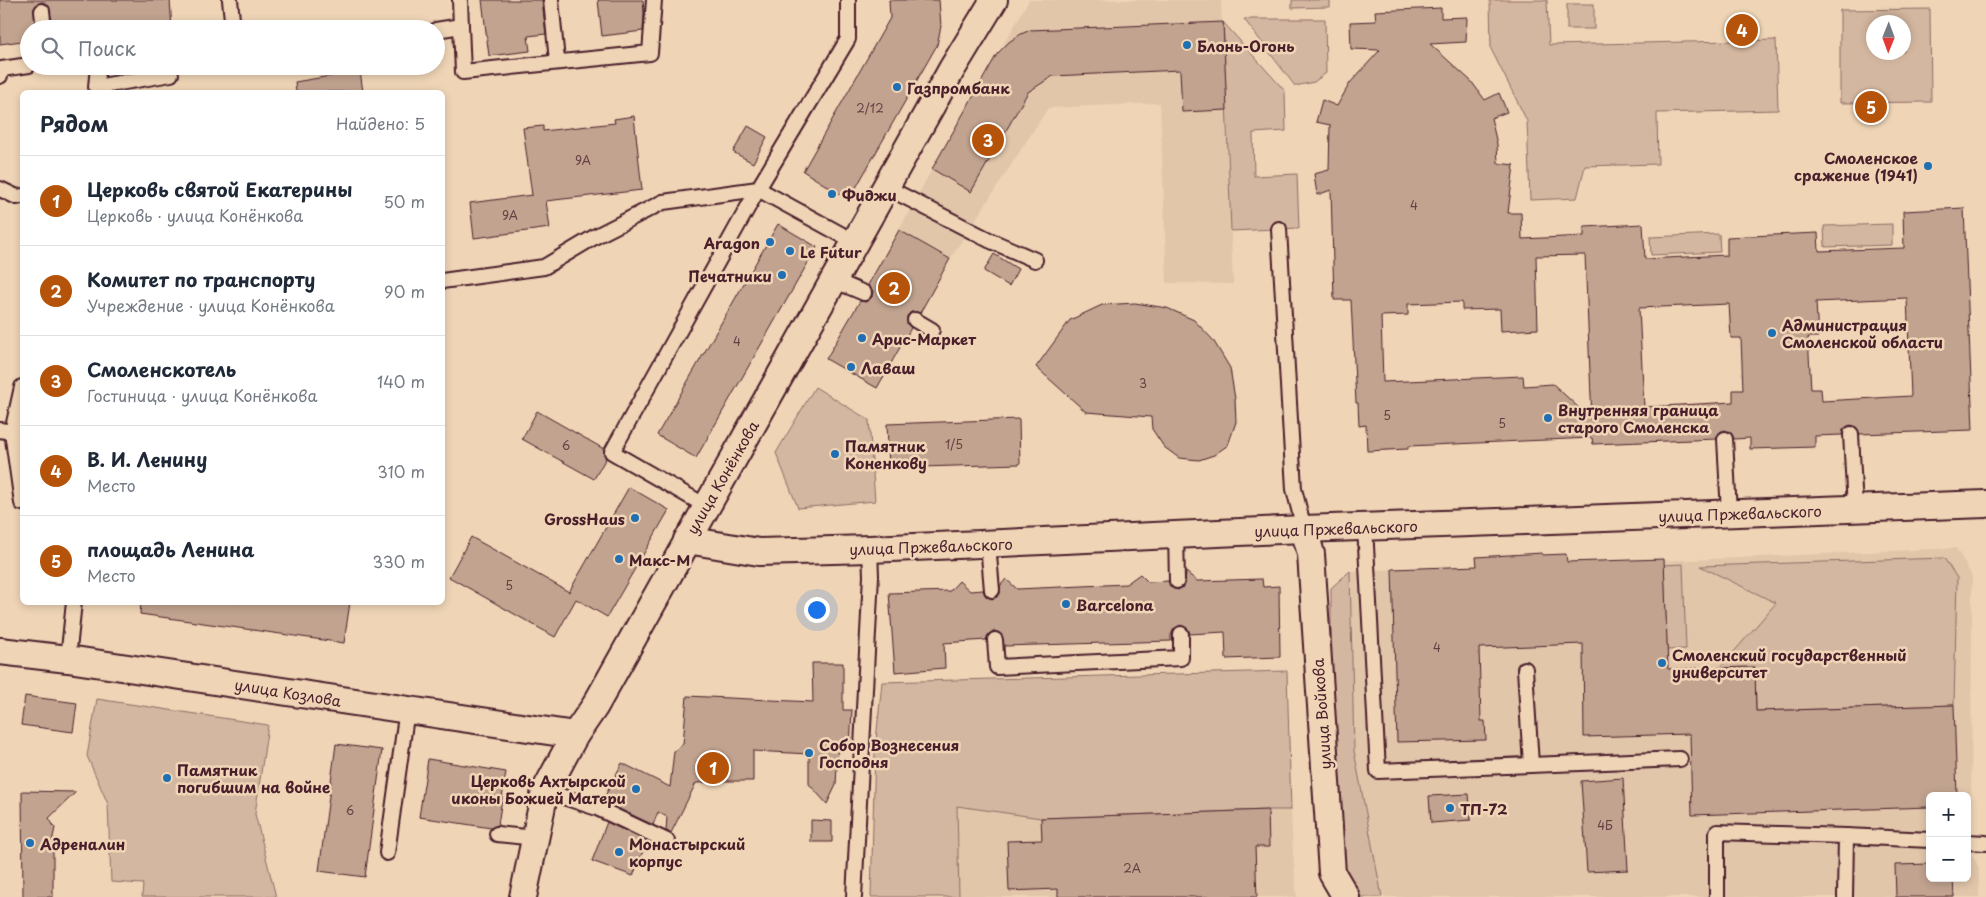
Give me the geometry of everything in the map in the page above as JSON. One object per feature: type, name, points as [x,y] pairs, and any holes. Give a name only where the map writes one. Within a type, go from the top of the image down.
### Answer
[{"type":"street","name":"улица Конёнкова","points":[[523,897],[545,791],[576,735],[595,706],[952,69],[994,0]]},
{"type":"street","name":"улица Пржевальского","points":[[687,540],[759,552],[870,549],[1365,526],[1986,504]]},
{"type":"street","name":"улица Войкова","points":[[1304,529],[1311,554],[1332,873],[1346,897]]},
{"type":"street","name":"улица Козлова","points":[[0,651],[68,659],[576,735]]},
{"type":"lane","points":[[230,0],[232,20]]},
{"type":"lane","points":[[460,0],[463,72],[650,53],[654,0]]},
{"type":"lane","points":[[551,0],[557,61]]},
{"type":"lane","points":[[706,506],[612,452],[758,189],[848,39],[848,0]]},
{"type":"lane","points":[[42,11],[43,20]]},
{"type":"lane","points":[[445,29],[461,26]]},
{"type":"lane","points":[[0,76],[2,70],[20,67]]},
{"type":"lane","points":[[97,75],[96,87],[165,75]]},
{"type":"lane","points":[[886,187],[989,240],[1035,260]]},
{"type":"lane","points":[[0,189],[17,197],[20,196]]},
{"type":"lane","points":[[445,281],[544,267],[596,236],[664,202],[758,189],[855,242]]},
{"type":"lane","points":[[1279,229],[1294,489],[1304,529]]},
{"type":"lane","points":[[833,280],[864,293]]},
{"type":"lane","points":[[916,320],[932,330]]},
{"type":"lane","points":[[20,392],[6,431],[20,494]]},
{"type":"lane","points":[[1851,434],[1855,508]]},
{"type":"lane","points":[[1725,439],[1729,513]]},
{"type":"lane","points":[[1365,526],[1378,771],[1680,759]]},
{"type":"lane","points":[[1176,534],[1177,581]]},
{"type":"lane","points":[[988,544],[992,590]]},
{"type":"lane","points":[[854,897],[871,576],[870,549]]},
{"type":"lane","points":[[68,659],[74,605]]},
{"type":"lane","points":[[995,640],[997,667],[1181,658],[1181,634]]},
{"type":"lane","points":[[1525,669],[1531,765]]},
{"type":"lane","points":[[387,853],[407,709]]},
{"type":"lane","points":[[545,791],[597,808],[666,841]]},
{"type":"lane","points":[[1717,897],[1717,832],[1926,840]]},
{"type":"lane","points":[[497,834],[535,838]]},
{"type":"lane","points":[[1845,897],[1846,836]]},
{"type":"lane","points":[[1971,842],[1986,843]]},
{"type":"shaded area","points":[[1029,0],[1221,0],[1233,284],[1167,283],[1160,103],[1048,108],[950,259],[899,230]]},
{"type":"shaded area","points":[[1292,0],[1330,0],[1330,7],[1292,8]]},
{"type":"shaded area","points":[[1490,0],[1547,0],[1549,45],[1776,40],[1778,110],[1657,113],[1658,164],[1585,166],[1577,198],[1530,200],[1527,121],[1491,49]]},
{"type":"shaded area","points":[[1567,4],[1594,4],[1594,29],[1567,29]]},
{"type":"shaded area","points":[[1930,9],[1931,102],[1840,103],[1840,10]]},
{"type":"shaded area","points":[[1244,19],[1325,19],[1326,73],[1314,82],[1295,86]]},
{"type":"shaded area","points":[[1223,22],[1285,91],[1286,131],[1253,133],[1254,176],[1297,174],[1299,228],[1231,231]]},
{"type":"shaded area","points":[[1892,224],[1892,245],[1825,247],[1824,226]]},
{"type":"shaded area","points":[[1719,234],[1720,252],[1651,255],[1650,237]]},
{"type":"shaded area","points":[[815,387],[869,420],[875,501],[798,508],[776,453]]},
{"type":"shaded area","name":"Смоленский государственный университет","points":[[1956,548],[1972,576],[1971,853],[1979,868],[1979,897],[1382,897],[1354,751],[1350,571],[1476,566],[1476,557],[1501,557],[1501,554],[1566,554],[1567,562],[1690,560]]},
{"type":"shaded area","points":[[1944,558],[1957,578],[1954,705],[1756,711],[1755,667],[1720,668],[1776,603],[1700,566]]},
{"type":"shaded area","points":[[1683,564],[1686,649],[1667,650],[1664,565]]},
{"type":"shaded area","points":[[1350,571],[1354,751],[1382,897],[1357,897],[1340,861],[1331,721],[1331,588]]},
{"type":"shaded area","points":[[1287,671],[1291,810],[1041,818],[957,806],[959,897],[871,897],[875,750],[882,682]]},
{"type":"shaded area","points":[[97,699],[268,725],[255,814],[276,897],[142,897],[143,884],[111,882],[108,804],[87,756]]},
{"type":"shaded area","points":[[957,806],[1041,818],[1291,810],[1297,897],[959,897]]},
{"type":"building","points":[[0,0],[170,0],[171,20],[51,20],[49,6],[42,2],[34,8],[35,20],[20,20],[20,41],[0,44]]},
{"type":"building","points":[[482,0],[542,0],[546,34],[528,36],[530,51],[489,56]]},
{"type":"building","points":[[598,0],[643,0],[643,31],[602,36]]},
{"type":"building","points":[[889,0],[939,0],[941,26],[937,45],[849,200],[803,171],[890,18]]},
{"type":"building","points":[[1441,8],[1441,18],[1467,17],[1466,42],[1430,44],[1471,81],[1485,100],[1499,93],[1507,112],[1491,118],[1497,144],[1498,163],[1514,165],[1508,213],[1521,213],[1522,239],[1584,236],[1584,227],[1643,224],[1645,259],[1727,255],[1727,237],[1818,233],[1819,251],[1904,248],[1903,211],[1964,208],[1973,430],[1860,434],[1855,426],[1850,425],[1843,430],[1842,435],[1815,436],[1815,447],[1750,449],[1750,438],[1734,439],[1732,434],[1725,430],[1720,432],[1716,439],[1593,444],[1592,438],[1408,446],[1408,449],[1367,451],[1366,425],[1359,426],[1358,403],[1356,403],[1351,300],[1334,300],[1331,190],[1317,195],[1314,174],[1329,170],[1330,125],[1316,122],[1322,100],[1337,106],[1350,83],[1380,50],[1351,49],[1350,22],[1376,21],[1375,11]],"holes":[[[1585,255],[1592,420],[1553,384],[1524,386],[1523,376],[1383,382],[1381,316],[1408,315],[1408,304],[1462,302],[1462,310],[1500,309],[1501,331],[1538,329],[1536,256]],[[1907,298],[1911,396],[1822,401],[1821,389],[1811,389],[1808,337],[1818,337],[1816,302]],[[1729,304],[1731,338],[1741,338],[1743,390],[1733,390],[1733,402],[1644,407],[1639,308]]]},
{"type":"building","points":[[1223,22],[1227,110],[1182,112],[1180,70],[1053,76],[1028,92],[971,192],[932,169],[997,54],[1019,35],[1030,30]]},
{"type":"building","points":[[336,75],[361,75],[363,90],[296,90],[295,82]]},
{"type":"building","points":[[634,116],[642,190],[546,201],[550,228],[474,238],[470,203],[532,195],[523,128],[543,126],[543,131],[615,123],[614,119]]},
{"type":"building","points":[[748,126],[767,137],[753,163],[733,152]]},
{"type":"building","points":[[778,224],[817,247],[696,458],[657,435]]},
{"type":"building","points":[[899,230],[950,259],[920,313],[911,312],[907,316],[907,324],[911,328],[877,388],[826,359],[860,301],[866,302],[872,297],[873,291],[868,285]]},
{"type":"building","points":[[994,254],[1018,269],[1009,286],[984,271]]},
{"type":"building","points":[[1135,303],[1167,308],[1194,320],[1213,340],[1230,368],[1235,399],[1236,422],[1228,445],[1214,455],[1199,460],[1179,458],[1164,447],[1152,429],[1151,417],[1086,412],[1036,367],[1070,320],[1102,305]]},
{"type":"building","points":[[537,411],[604,449],[606,458],[594,479],[522,439]]},
{"type":"building","points":[[1019,419],[1020,464],[889,468],[887,424]]},
{"type":"building","points":[[629,487],[669,510],[607,617],[576,599],[555,637],[449,577],[471,537],[569,592]]},
{"type":"building","points":[[1542,553],[1542,555],[1566,554],[1567,562],[1664,559],[1668,669],[1755,667],[1756,711],[1954,705],[1957,792],[1926,792],[1926,807],[1692,815],[1690,734],[1584,737],[1583,644],[1479,648],[1481,721],[1485,721],[1486,740],[1397,742],[1392,569],[1477,566],[1476,557]]},
{"type":"building","points":[[1186,572],[1197,581],[1262,579],[1263,587],[1279,586],[1280,657],[1226,659],[1225,632],[1190,634],[1188,629],[1181,625],[1174,629],[1171,641],[1004,646],[1002,636],[995,631],[990,633],[986,640],[944,643],[945,668],[895,672],[889,593],[950,591],[959,581],[970,591],[983,590],[985,595],[992,599],[1000,594],[1000,586],[1006,579],[1017,589],[1126,584],[1140,574],[1148,582],[1168,581],[1172,588],[1178,590],[1185,585]]},
{"type":"building","points":[[141,605],[350,605],[344,643],[140,614]]},
{"type":"building","name":"Собор Вознесения Господня","points":[[812,663],[843,663],[843,710],[852,710],[850,748],[838,747],[836,785],[827,804],[809,784],[809,754],[753,751],[753,781],[696,783],[671,833],[666,831],[667,817],[658,812],[653,825],[613,806],[615,803],[604,798],[622,763],[670,787],[674,751],[683,744],[687,696],[813,702]]},
{"type":"building","points":[[25,696],[77,703],[73,732],[21,725]]},
{"type":"building","points":[[336,744],[382,750],[365,877],[319,871]]},
{"type":"building","points":[[428,759],[506,772],[498,825],[491,828],[419,817]]},
{"type":"building","points":[[1623,778],[1628,870],[1587,872],[1581,781]]},
{"type":"building","points":[[22,791],[76,792],[49,818],[55,828],[53,837],[53,897],[23,897]]},
{"type":"building","name":"ТП-72","points":[[1469,794],[1471,820],[1431,823],[1429,796]]},
{"type":"building","points":[[1268,810],[1269,847],[1255,847],[1257,897],[1058,897],[1058,889],[1009,891],[1007,841],[1042,840],[1041,818]]},
{"type":"building","points":[[811,820],[832,821],[832,842],[811,842]]},
{"type":"building","name":"Монастырский корпус","points":[[607,822],[647,841],[633,876],[592,861]]},
{"type":"building","points":[[1926,864],[1926,882],[1953,882],[1954,897],[1896,897],[1895,865]]},
{"type":"place","name":"В. И. Ленину","points":[[1742,30]]},
{"type":"place","name":"Блонь-Огонь","points":[[1187,45]]},
{"type":"place","name":"Газпромбанк","points":[[897,87]]},
{"type":"place","name":"площадь Ленина","points":[[1871,107]]},
{"type":"place","name":"Смоленскотель","points":[[988,140]]},
{"type":"place","name":"Смоленское сражение (1941)","points":[[1928,166]]},
{"type":"place","name":"Фиджи","points":[[832,194]]},
{"type":"place","name":"Aragon","points":[[770,242]]},
{"type":"place","name":"Le Futur","points":[[790,251]]},
{"type":"place","name":"Печатники","points":[[782,275]]},
{"type":"place","name":"Комитет по транспорту","points":[[894,288]]},
{"type":"place","name":"Администрация Смоленской области","points":[[1772,333]]},
{"type":"place","name":"Арис-Маркет","points":[[862,338]]},
{"type":"place","name":"Лаваш","points":[[851,367]]},
{"type":"place","name":"Внутренняя граница старого Смоленска","points":[[1548,418]]},
{"type":"place","name":"Памятник Коненкову","points":[[835,454]]},
{"type":"place","name":"GrossHaus","points":[[635,518]]},
{"type":"place","name":"Макс-М","points":[[619,559]]},
{"type":"place","name":"Barcelona","points":[[1066,604]]},
{"type":"place","name":"Смоленский государственный университет","points":[[1662,663]]},
{"type":"place","name":"Собор Вознесения Господня","points":[[809,753]]},
{"type":"place","name":"Церковь святой Екатерины","points":[[713,768]]},
{"type":"place","name":"Памятник погибшим на войне","points":[[167,778]]},
{"type":"place","name":"Церковь Ахтырской иконы Божией Матери","points":[[636,789]]},
{"type":"place","name":"ТП-72","points":[[1450,808]]},
{"type":"place","name":"Адреналин","points":[[30,843]]},
{"type":"place","name":"Монастырский корпус","points":[[619,852]]}]
